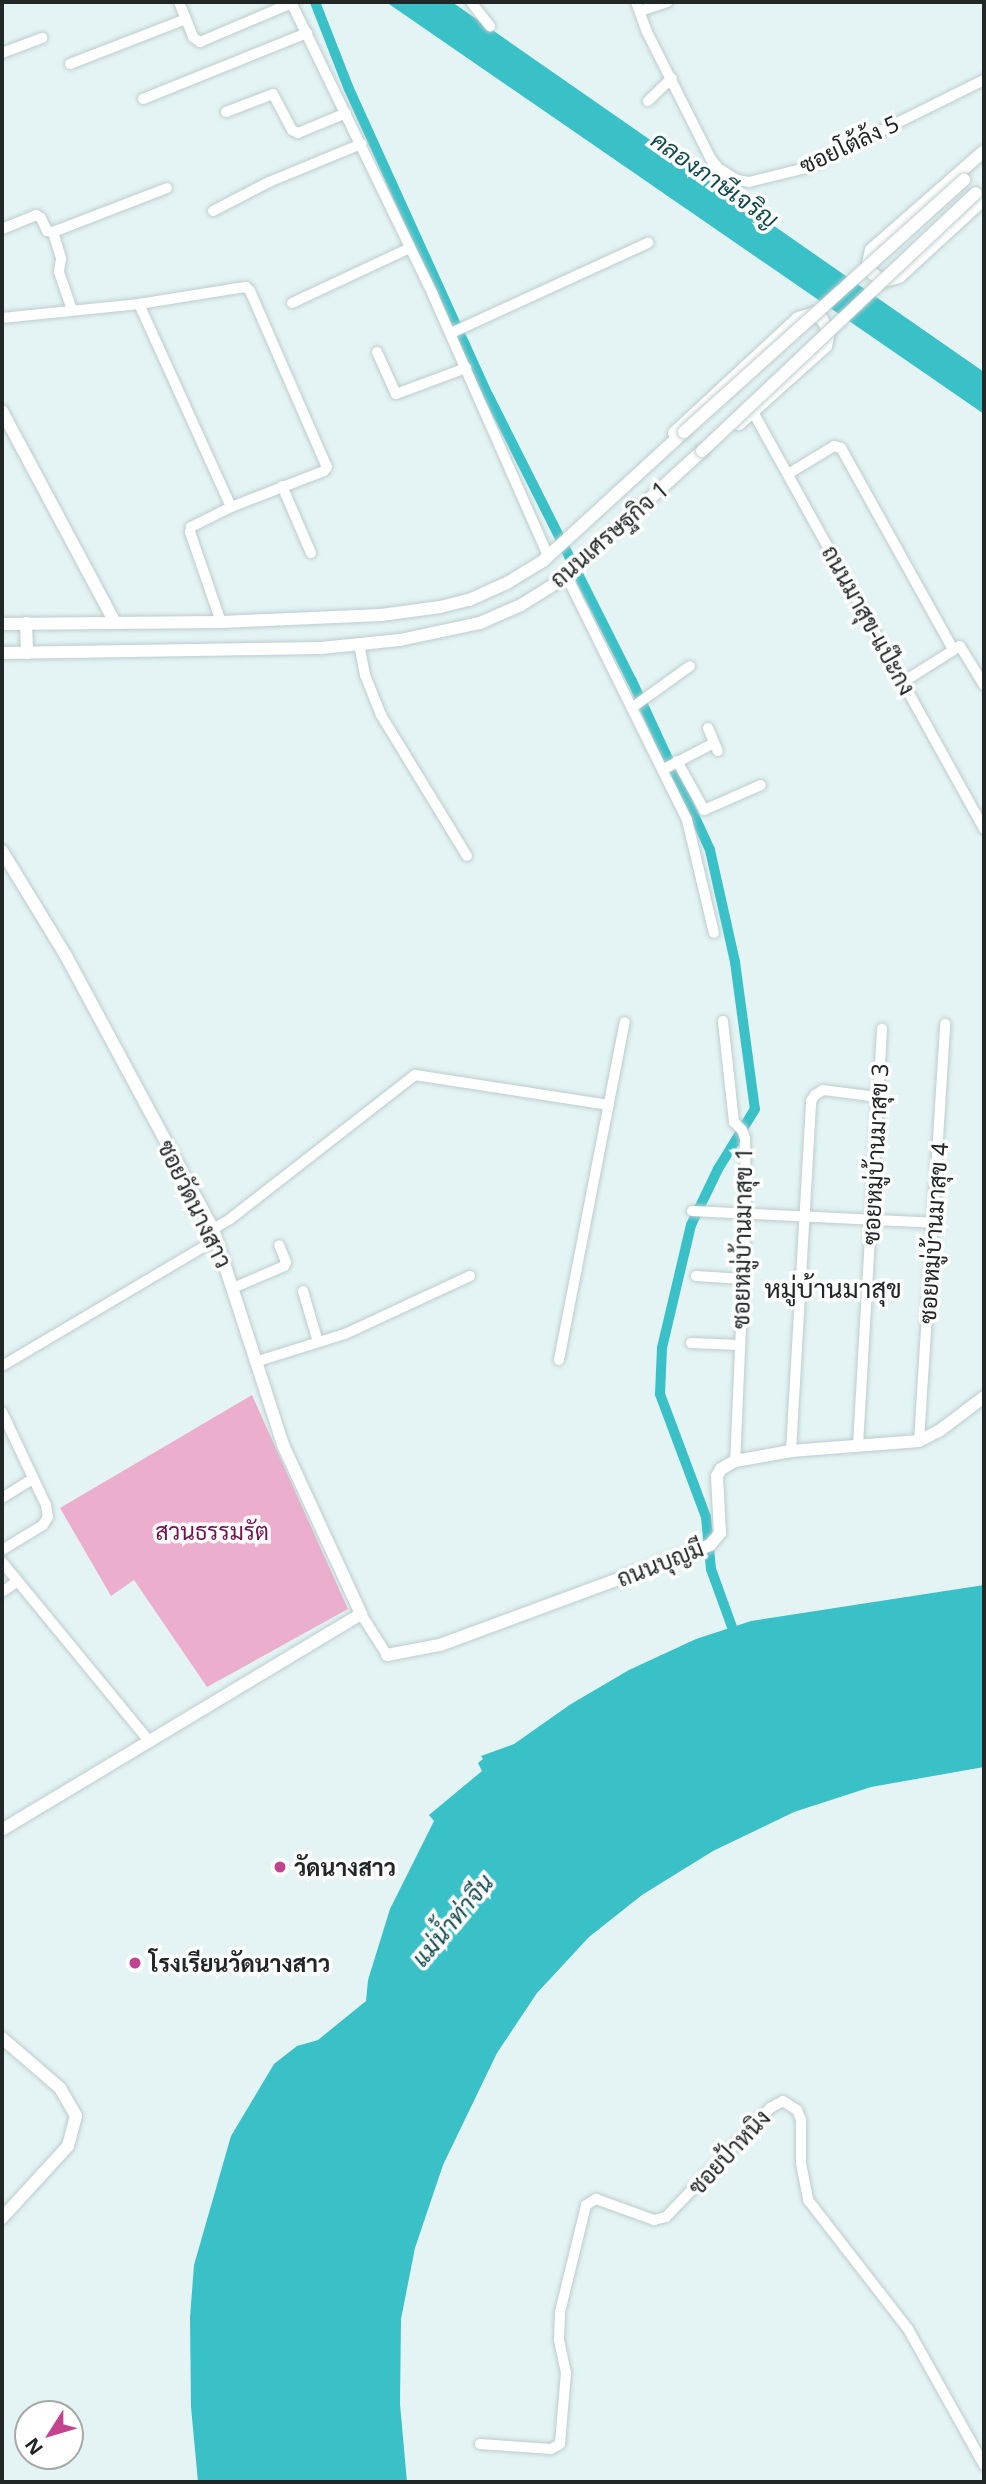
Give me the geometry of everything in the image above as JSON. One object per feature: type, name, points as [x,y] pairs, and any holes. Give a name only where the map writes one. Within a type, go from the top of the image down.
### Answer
[{"type":"main road","points":[[982,193],[899,278],[884,281],[873,274],[868,263],[872,250],[984,151]]},
{"type":"main road","name":"ถนนเศรษฐกิจ 1","points":[[2,624],[221,622],[381,615],[469,600],[507,583],[568,541],[684,432],[984,162]]},
{"type":"main road","name":"ถนนเศรษฐกิจ 1","points":[[2,653],[321,649],[400,640],[480,623],[521,605],[585,560],[982,193]]},
{"type":"main road","points":[[568,541],[675,432],[798,318],[812,314],[822,319],[829,332],[826,346],[585,560]]},
{"type":"main road","points":[[2,411],[114,621]]},
{"type":"main road","points":[[26,623],[27,653]]},
{"type":"main road","name":"ซอยวัดนางสาว","points":[[2,851],[66,956],[215,1234],[283,1445],[361,1614]]},
{"type":"main road","points":[[735,1461],[791,1451],[919,1441],[939,1431],[984,1397]]},
{"type":"main road","name":"ถนนบุญมี","points":[[387,1655],[440,1645],[707,1547],[720,1533],[717,1476],[721,1469],[735,1461]]},
{"type":"main road","points":[[2,1830],[361,1614]]},
{"type":"main road","points":[[2,2038],[60,2088],[76,2116],[68,2146],[2,2218]]},
{"type":"street","points":[[179,2],[193,37],[201,42],[292,3],[451,333],[548,556]]},
{"type":"street","points":[[471,2],[490,26]]},
{"type":"street","name":"ซอยโต้ล้ง 5","points":[[668,2],[638,7],[646,30],[711,159],[727,175],[749,182],[806,167],[984,79]]},
{"type":"street","points":[[70,64],[186,19]]},
{"type":"street","points":[[143,99],[307,33]]},
{"type":"street","points":[[2,53],[43,38]]},
{"type":"street","points":[[648,101],[672,78]]},
{"type":"street","points":[[226,112],[273,94],[292,130],[298,133],[346,113]]},
{"type":"street","points":[[213,211],[269,182],[361,144]]},
{"type":"street","points":[[2,229],[36,215],[47,231],[53,232],[167,188]]},
{"type":"street","points":[[53,232],[61,259],[59,272],[72,310]]},
{"type":"street","points":[[451,333],[648,243]]},
{"type":"street","points":[[292,303],[410,248]]},
{"type":"street","points":[[2,318],[139,304],[239,288],[246,288],[250,292],[327,467],[324,471],[195,524],[190,532],[221,622]]},
{"type":"street","points":[[139,304],[231,507]]},
{"type":"street","points":[[377,352],[396,394],[466,368]]},
{"type":"street","name":"ถนนมาสุข-แป๊ะกง","points":[[753,412],[984,829]]},
{"type":"street","points":[[788,474],[834,446],[841,447],[953,649]]},
{"type":"street","points":[[282,486],[311,553]]},
{"type":"street","points":[[566,575],[687,820],[714,933]]},
{"type":"street","points":[[359,644],[365,675],[382,715],[467,856]]},
{"type":"street","points":[[903,682],[953,649],[963,647],[984,685]]},
{"type":"street","points":[[633,707],[690,666]]},
{"type":"street","points":[[664,769],[677,761],[716,747],[708,728]]},
{"type":"street","points":[[677,761],[704,810],[761,785]]},
{"type":"street","points":[[559,1360],[625,1021]]},
{"type":"street","name":"ซอยหมู่บ้านมาสุข 1","points":[[723,1021],[734,1122],[744,1133],[746,1213],[735,1461]]},
{"type":"street","name":"ซอยหมู่บ้านมาสุข 4","points":[[919,1441],[945,1024]]},
{"type":"street","name":"ซอยหมู่บ้านมาสุข 3","points":[[858,1445],[882,1029]]},
{"type":"street","points":[[2,1366],[215,1234],[230,1219],[415,1075],[608,1105]]},
{"type":"street","points":[[791,1451],[810,1111],[815,1094],[823,1090],[878,1097]]},
{"type":"street","points":[[692,1211],[934,1223]]},
{"type":"street","points":[[233,1288],[284,1266],[286,1262],[279,1245]]},
{"type":"street","points":[[256,1362],[345,1334],[470,1276]]},
{"type":"street","points":[[696,1276],[743,1279]]},
{"type":"street","points":[[303,1291],[318,1342]]},
{"type":"street","points":[[691,1343],[739,1345]]},
{"type":"street","points":[[2,1412],[48,1517],[43,1525],[2,1550]]},
{"type":"street","points":[[2,1498],[33,1479]]},
{"type":"street","points":[[2,1562],[148,1740]]},
{"type":"street","points":[[2,1592],[18,1581]]},
{"type":"street","points":[[361,1614],[387,1655]]},
{"type":"street","name":"ซอยป้าหนิง","points":[[480,2444],[551,2449],[560,2444],[566,2373],[559,2342],[560,2312],[586,2205],[596,2199],[654,2220],[666,2217],[770,2108],[783,2101],[797,2110],[801,2120],[800,2163],[808,2200],[908,2329],[984,2465]]},
{"type":"green space","name":"สวนธรรมรัต","points":[[252,1395],[348,1609],[207,1687],[134,1580],[111,1596],[60,1508]]},
{"type":"water","points":[[386,2],[452,2],[984,372],[984,414]]},
{"type":"water","name":"แม่น้ำท่าจีน","points":[[984,1585],[984,1767],[871,1787],[794,1812],[713,1851],[642,1895],[589,1937],[537,1993],[497,2053],[443,2165],[415,2248],[401,2319],[400,2404],[407,2482],[198,2482],[191,2407],[190,2317],[194,2265],[231,2136],[274,2064],[297,2046],[318,2040],[366,2001],[368,1980],[390,1909],[434,1821],[429,1815],[482,1771],[478,1763],[483,1759],[481,1756],[514,1744],[571,1704],[629,1670],[696,1639],[751,1621]]},
{"type":"waterway","points":[[315,2],[349,89],[488,395],[632,681],[710,850],[735,962],[755,1109],[718,1169],[691,1225],[662,1348],[660,1394],[706,1517],[711,1569],[736,1638]]},
{"type":"place","name":"วัดนางสาว","points":[[280,1867]]},
{"type":"place","name":"โรงเรียนวัดนางสาว","points":[[135,1963]]},
{"type":"district","name":"หมู่บ้านมาสุข","points":[[833,1289]]},
{"type":"water label","name":"คลองภาษีเจริญ","points":[[715,179]]}]
